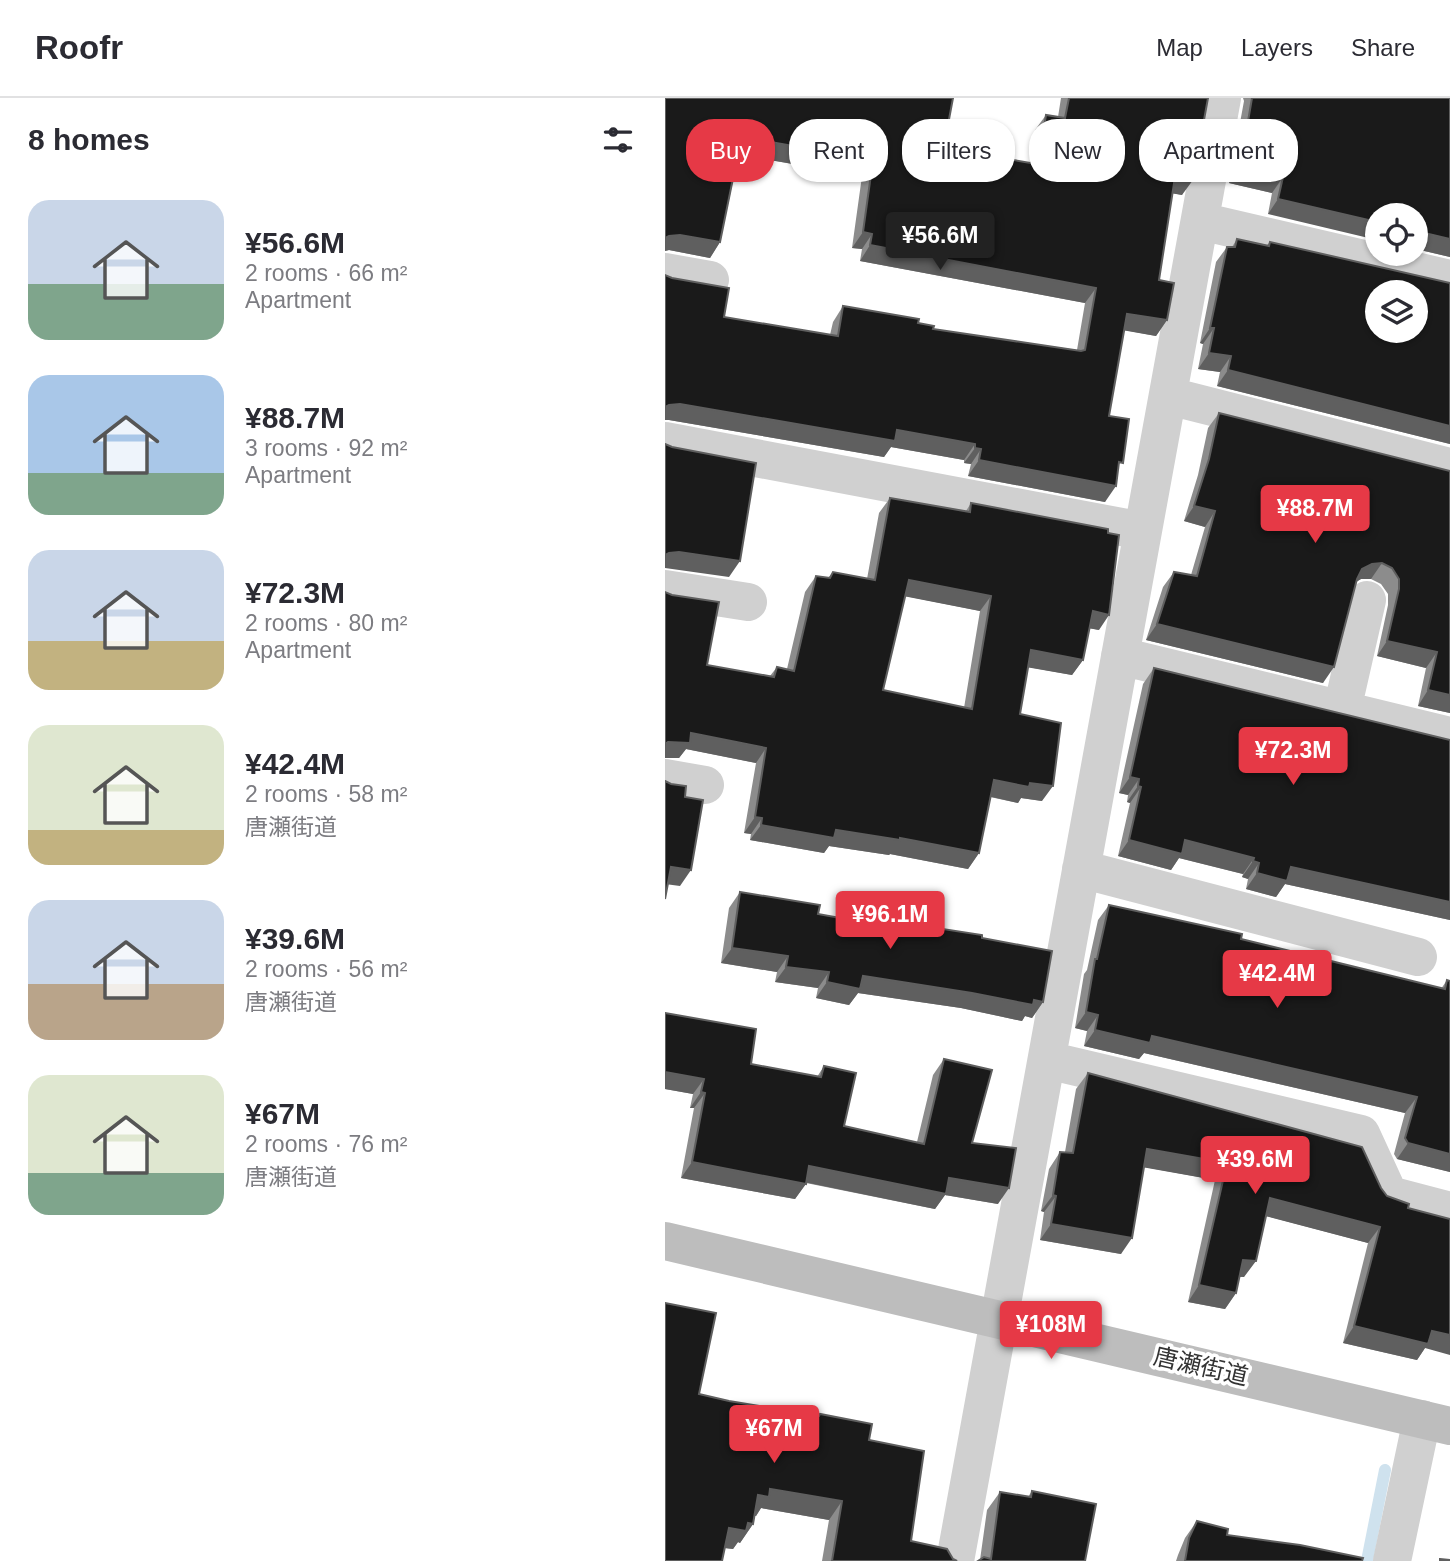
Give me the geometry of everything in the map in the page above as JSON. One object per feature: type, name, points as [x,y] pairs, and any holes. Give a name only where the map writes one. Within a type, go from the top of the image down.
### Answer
[{"type":"street","points":[[955,1561],[1222,98]]},
{"type":"street","points":[[1200,221],[1450,279]]},
{"type":"street","points":[[665,272],[710,280]]},
{"type":"street","points":[[1169,396],[1450,467]]},
{"type":"street","points":[[665,441],[1143,531]]},
{"type":"street","points":[[665,589],[748,602]]},
{"type":"street","points":[[1342,710],[1367,600]]},
{"type":"street","points":[[1120,656],[1450,736]]},
{"type":"street","points":[[665,778],[705,785]]},
{"type":"street","points":[[1081,869],[1418,957]]},
{"type":"street","points":[[1047,1060],[1361,1134],[1389,1195],[1450,1211]]},
{"type":"street","name":"唐瀬街道","points":[[665,1241],[1436,1422]]},
{"type":"street","points":[[1392,1561],[1436,1422]]},
{"type":"building","points":[[665,98],[953,98],[949,119],[902,119],[902,182],[1015,182],[1015,160],[1029,163],[1029,182],[1125,182],[1125,119],[1045,119],[1046,115],[1065,118],[1069,98],[1208,98],[1204,119],[1139,119],[1139,182],[1174,182],[1159,280],[1174,283],[1167,320],[1127,314],[1109,416],[1129,419],[1123,463],[1119,462],[1116,486],[979,460],[981,449],[975,448],[975,444],[897,430],[895,441],[680,404],[665,407],[665,275],[729,288],[724,317],[838,336],[843,306],[919,319],[918,323],[934,326],[933,329],[1085,350],[1096,288],[870,245],[872,234],[863,232],[870,182],[888,182],[888,119],[789,119],[789,145],[775,143],[775,119],[686,119],[686,182],[732,182],[720,242],[680,235],[665,238]]},
{"type":"building","points":[[1252,98],[1450,98],[1450,239],[1428,234],[1428,203],[1365,203],[1365,219],[1278,199],[1282,182],[1298,182],[1298,119],[1248,119]]},
{"type":"building","points":[[1237,239],[1269,246],[1270,242],[1365,264],[1365,266],[1450,283],[1450,426],[1228,370],[1231,356],[1209,353],[1214,328],[1210,328],[1227,247],[1235,247]]},
{"type":"building","points":[[1219,413],[1450,471],[1450,695],[1428,690],[1437,652],[1387,641],[1399,579],[1392,568],[1382,563],[1362,569],[1357,579],[1334,667],[1157,624],[1174,572],[1197,576],[1215,511],[1194,506],[1209,459]]},
{"type":"building","points":[[665,444],[756,463],[740,561],[679,552],[665,555]]},
{"type":"building","points":[[890,498],[970,512],[971,503],[1108,529],[1108,533],[1119,535],[1109,615],[1093,611],[1083,660],[1031,650],[1020,714],[1061,723],[1053,786],[1030,783],[1029,787],[994,780],[979,853],[900,838],[836,830],[834,838],[761,825],[762,818],[755,817],[766,748],[691,733],[690,743],[665,744],[665,592],[719,602],[707,665],[774,677],[777,667],[794,671],[816,576],[830,578],[833,572],[875,580]],"holes":[[[909,580],[991,596],[972,709],[883,690]]]},
{"type":"building","points":[[1154,668],[1450,740],[1450,902],[1291,867],[1287,881],[1257,873],[1259,863],[1253,861],[1254,858],[1185,840],[1182,854],[1129,840],[1141,787],[1138,786],[1139,779],[1130,777]]},
{"type":"building","points":[[665,781],[686,786],[685,797],[703,800],[691,870],[671,867],[665,899]]},
{"type":"building","points":[[740,892],[820,905],[818,914],[884,926],[885,919],[923,924],[1052,951],[1043,1002],[1034,1000],[1033,1005],[863,976],[860,989],[827,982],[829,972],[786,967],[788,956],[732,948]]},
{"type":"building","points":[[1109,905],[1242,934],[1241,939],[1445,989],[1447,980],[1450,981],[1450,1154],[1408,1143],[1405,1138],[1417,1097],[1152,1036],[1150,1043],[1095,1030],[1098,1015],[1086,1012],[1095,959]]},
{"type":"building","points":[[665,1013],[756,1029],[751,1064],[821,1077],[824,1066],[856,1073],[844,1126],[924,1144],[944,1059],[992,1070],[972,1143],[1016,1148],[1009,1188],[949,1178],[946,1194],[809,1166],[806,1184],[692,1162],[705,1093],[701,1092],[704,1079],[665,1072]]},
{"type":"building","points":[[1088,1073],[1362,1147],[1387,1196],[1409,1204],[1408,1208],[1450,1219],[1450,1335],[1432,1331],[1428,1344],[1354,1326],[1380,1227],[1270,1198],[1256,1261],[1243,1260],[1236,1293],[1199,1285],[1227,1163],[1147,1149],[1132,1238],[1051,1224],[1060,1152],[1073,1153]]},
{"type":"building","points":[[665,1303],[716,1313],[699,1394],[872,1424],[869,1440],[924,1451],[911,1541],[947,1549],[957,1561],[832,1561],[842,1501],[770,1489],[769,1497],[758,1495],[753,1524],[748,1523],[746,1531],[729,1528],[722,1561],[665,1561]]},
{"type":"building","points":[[1032,1491],[1096,1504],[1085,1561],[978,1561],[984,1557],[991,1559],[1000,1492],[1031,1497]]},
{"type":"building","points":[[1197,1521],[1228,1529],[1227,1535],[1300,1545],[1363,1558],[1362,1561],[1185,1561],[1189,1538]]},
{"type":"waterway","points":[[1367,1561],[1385,1470]]}]
